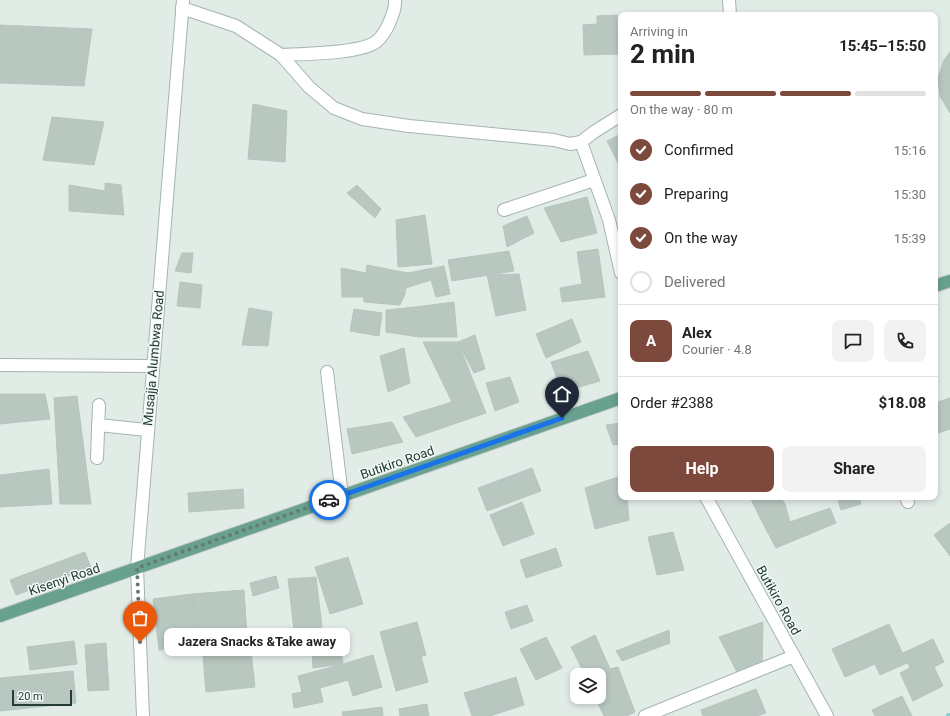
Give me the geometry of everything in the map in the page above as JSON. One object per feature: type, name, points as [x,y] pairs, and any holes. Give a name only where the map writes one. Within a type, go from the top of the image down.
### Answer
[{"type":"main road","points":[[938,285],[950,281]]},
{"type":"main road","name":"Butikiro Road","points":[[137,568],[618,399]]},
{"type":"main road","name":"Kisenyi Road","points":[[0,616],[137,568]]},
{"type":"street","points":[[281,55],[366,48],[377,41],[389,24],[396,6],[395,0]]},
{"type":"street","points":[[729,0],[730,12]]},
{"type":"street","points":[[183,4],[236,26],[281,55],[309,87],[334,108],[362,119],[408,126],[554,140],[570,144],[581,142],[599,128],[618,117]]},
{"type":"street","name":"Musajja Alumbwa Road","points":[[143,716],[137,568],[152,366],[183,4]]},
{"type":"street","points":[[581,142],[609,220],[618,260]]},
{"type":"street","points":[[504,210],[594,180]]},
{"type":"street","points":[[0,365],[152,366]]},
{"type":"street","points":[[327,372],[342,496]]},
{"type":"street","points":[[97,458],[99,405]]},
{"type":"street","points":[[98,426],[147,430]]},
{"type":"street","name":"Butikiro Road","points":[[708,500],[827,716]]},
{"type":"street","points":[[645,716],[794,656]]},
{"type":"building","points":[[617,15],[618,54],[584,55],[583,25],[597,24],[597,16]]},
{"type":"building","points":[[0,25],[92,29],[84,86],[0,83]]},
{"type":"building","points":[[950,52],[950,113],[940,96],[938,78],[944,60]]},
{"type":"building","points":[[253,104],[287,111],[285,162],[248,159]]},
{"type":"building","points":[[52,117],[104,122],[94,165],[43,160]]},
{"type":"building","points":[[618,136],[618,163],[607,141]]},
{"type":"building","points":[[105,183],[121,185],[124,215],[69,211],[69,185],[105,191]]},
{"type":"building","points":[[357,185],[381,209],[375,218],[347,193]]},
{"type":"building","points":[[587,197],[597,233],[561,242],[544,208]]},
{"type":"building","points":[[425,215],[432,264],[398,267],[396,220]]},
{"type":"building","points":[[527,216],[534,233],[507,247],[503,226]]},
{"type":"building","points":[[598,249],[605,297],[562,302],[560,288],[582,284],[577,252]]},
{"type":"building","points":[[509,251],[514,271],[452,281],[448,260]]},
{"type":"building","points":[[182,253],[193,253],[191,273],[175,271]]},
{"type":"building","points":[[367,265],[408,273],[405,294],[363,290],[363,297],[342,297],[341,268],[366,273]]},
{"type":"building","points":[[444,266],[450,294],[436,297],[431,280],[406,288],[408,273]]},
{"type":"building","points":[[519,274],[526,310],[496,316],[487,275]]},
{"type":"building","points":[[180,282],[202,285],[200,308],[177,306]]},
{"type":"building","points":[[363,290],[405,294],[400,305],[364,302]]},
{"type":"building","points":[[454,302],[457,337],[419,337],[415,307]]},
{"type":"building","points":[[415,307],[419,337],[386,332],[386,310]]},
{"type":"building","points":[[249,308],[272,312],[268,346],[242,345]]},
{"type":"building","points":[[354,309],[382,313],[379,336],[350,331]]},
{"type":"building","points":[[572,319],[581,342],[546,358],[536,334]]},
{"type":"building","points":[[475,335],[485,369],[474,373],[458,342]]},
{"type":"building","points":[[423,342],[458,342],[486,413],[416,437],[403,417],[452,402]]},
{"type":"building","points":[[404,348],[410,383],[388,392],[380,356]]},
{"type":"building","points":[[588,351],[600,381],[562,392],[551,362]]},
{"type":"building","points":[[510,377],[519,402],[495,411],[486,383]]},
{"type":"building","points":[[0,394],[45,394],[50,419],[0,424]]},
{"type":"building","points":[[77,396],[91,504],[60,504],[54,398]]},
{"type":"building","points":[[950,398],[950,429],[938,433],[938,402]]},
{"type":"building","points":[[392,422],[403,442],[352,454],[347,429]]},
{"type":"building","points":[[618,423],[618,444],[613,445],[606,425]]},
{"type":"building","points":[[532,468],[541,491],[487,511],[478,488]]},
{"type":"building","points":[[49,469],[52,504],[0,507],[0,475]]},
{"type":"building","points":[[618,477],[618,500],[627,500],[629,520],[595,529],[585,488]]},
{"type":"building","points":[[243,489],[244,508],[189,512],[188,493]]},
{"type":"building","points":[[751,500],[782,500],[785,504],[759,516]]},
{"type":"building","points":[[838,500],[860,500],[861,504],[841,510]]},
{"type":"building","points":[[522,502],[534,534],[503,546],[490,515]]},
{"type":"building","points":[[785,504],[790,522],[830,508],[836,523],[776,548],[759,516]]},
{"type":"building","points":[[950,523],[950,556],[934,535]]},
{"type":"building","points":[[673,532],[684,570],[657,575],[648,537]]},
{"type":"building","points":[[556,548],[562,566],[526,578],[520,560]]},
{"type":"building","points":[[85,552],[91,568],[16,595],[10,580]]},
{"type":"building","points":[[348,557],[363,604],[330,614],[315,567]]},
{"type":"building","points":[[276,576],[279,588],[253,596],[250,583]]},
{"type":"building","points":[[316,577],[322,627],[294,630],[288,579]]},
{"type":"building","points":[[244,590],[247,635],[196,638],[192,594]]},
{"type":"building","points":[[192,594],[196,638],[172,640],[168,597]]},
{"type":"building","points":[[168,597],[174,649],[159,650],[153,599]]},
{"type":"building","points":[[527,605],[533,621],[511,629],[505,612]]},
{"type":"building","points":[[417,622],[426,655],[389,665],[380,632]]},
{"type":"building","points":[[763,622],[762,665],[738,674],[719,637]]},
{"type":"building","points":[[889,624],[907,663],[880,675],[862,636]]},
{"type":"building","points":[[669,630],[670,643],[622,661],[616,651]]},
{"type":"building","points":[[247,635],[341,635],[341,647],[174,649],[172,640]]},
{"type":"building","points":[[595,635],[610,669],[618,667],[635,712],[627,716],[604,716],[598,704],[606,704],[606,668],[582,668],[571,647]]},
{"type":"building","points":[[862,636],[875,664],[845,677],[832,649]]},
{"type":"building","points":[[546,637],[562,668],[536,680],[520,649]]},
{"type":"building","points":[[933,639],[944,662],[934,667],[943,686],[913,701],[900,673],[910,668],[903,653]]},
{"type":"building","points":[[74,641],[77,664],[30,670],[27,647]]},
{"type":"building","points":[[106,643],[109,690],[88,691],[85,645]]},
{"type":"building","points":[[341,650],[343,664],[313,668],[312,653]]},
{"type":"building","points":[[251,652],[255,687],[206,692],[203,656]]},
{"type":"building","points":[[373,655],[382,687],[353,696],[343,664]]},
{"type":"building","points":[[421,656],[428,682],[396,691],[389,665]]},
{"type":"building","points":[[343,664],[348,680],[302,692],[298,676]]},
{"type":"building","points":[[73,671],[76,703],[0,711],[0,678]]},
{"type":"building","points":[[516,677],[524,705],[490,716],[472,716],[464,693]]},
{"type":"building","points":[[320,688],[323,702],[294,708],[292,694]]},
{"type":"building","points":[[756,689],[766,713],[757,716],[703,716],[701,710]]},
{"type":"building","points":[[902,696],[912,716],[875,716],[872,710]]},
{"type":"building","points":[[427,704],[429,716],[400,716],[399,709]]},
{"type":"building","points":[[382,707],[383,716],[343,716],[342,712]]},
{"type":"way so far","points":[[140,642],[137,568],[329,500]]},
{"type":"place","name":"Jazera Snacks &Take away","points":[[140,642]]},
{"type":"route","points":[[329,500],[562,418]]}]
